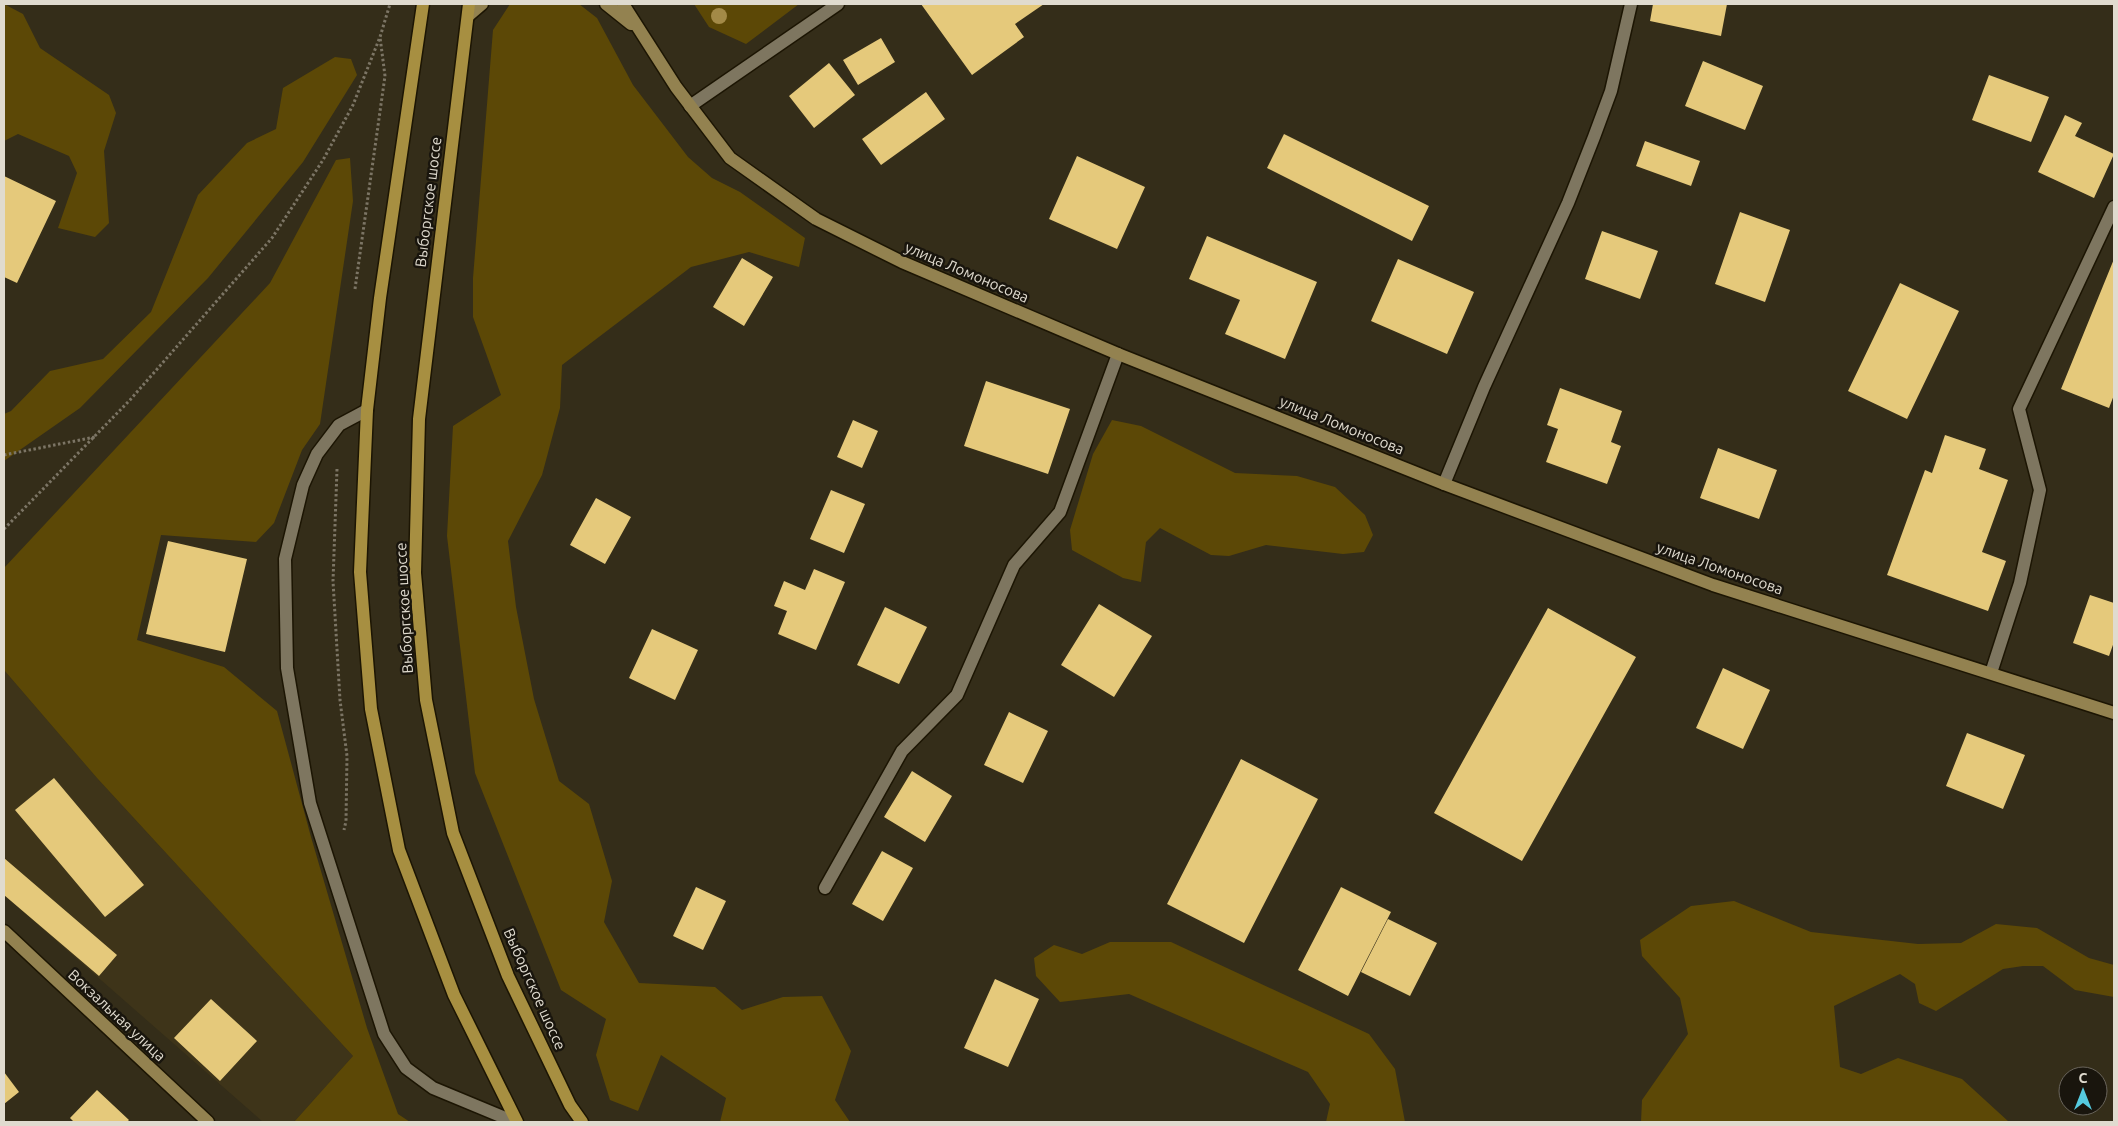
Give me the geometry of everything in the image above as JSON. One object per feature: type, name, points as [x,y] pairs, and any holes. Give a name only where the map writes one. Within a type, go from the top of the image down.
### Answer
[{"type":"main road","name":"Выборгское шоссе","points":[[423,4],[380,298],[367,410],[360,572],[371,709],[399,850],[454,995],[516,1122]]},
{"type":"main road","name":"Выборгское шоссе","points":[[469,10],[419,419],[415,573],[426,700],[453,834],[508,976],[570,1105],[582,1122]]},
{"type":"street","points":[[469,10],[482,4]]},
{"type":"street","name":"улица Ломоносова","points":[[606,4],[641,31]]},
{"type":"street","name":"улица Ломоносова","points":[[623,4],[676,87],[730,158],[816,219],[902,262],[1118,354],[1444,484],[1713,585],[2114,714]]},
{"type":"street","name":"Вокзальная улица","points":[[4,931],[208,1122]]},
{"type":"lane","points":[[690,106],[838,4]]},
{"type":"lane","points":[[1444,484],[1484,387],[1568,204],[1611,91],[1631,4]]},
{"type":"lane","points":[[1991,673],[2020,582],[2040,490],[2019,409],[2114,207]]},
{"type":"lane","points":[[825,888],[902,752],[957,695],[1014,565],[1060,512],[1118,354]]},
{"type":"lane","points":[[367,410],[339,425],[317,454],[303,485],[285,559],[287,668],[310,803],[384,1034],[406,1068],[433,1088],[516,1122]]},
{"type":"path","points":[[4,529],[96,437],[272,238],[323,160],[353,105],[380,37],[390,4]]},
{"type":"path","points":[[4,456],[96,437]]},
{"type":"path","points":[[332,872],[346,821],[347,756],[340,700]]},
{"type":"shaded area","points":[[4,4],[23,14],[40,48],[109,95],[116,113],[104,151],[109,223],[95,237],[58,228],[77,173],[69,156],[18,134],[4,141]]},
{"type":"shaded area","points":[[510,4],[579,4],[597,18],[633,85],[688,157],[712,178],[740,192],[805,238],[799,267],[749,252],[691,267],[562,365],[560,408],[542,475],[508,541],[516,607],[534,699],[559,781],[589,804],[612,881],[604,922],[639,983],[715,987],[742,1010],[783,997],[822,996],[851,1051],[835,1100],[850,1122],[720,1122],[726,1098],[661,1055],[638,1111],[610,1100],[596,1055],[606,1019],[561,990],[475,773],[447,536],[453,426],[501,395],[473,317],[473,278],[493,30]]},
{"type":"shaded area","points":[[694,4],[799,4],[746,44],[709,27]]},
{"type":"shaded area","points":[[335,57],[351,59],[357,75],[303,162],[208,278],[80,408],[4,461],[4,414],[11,411],[50,371],[103,359],[151,312],[198,195],[247,143],[276,129],[283,88]]},
{"type":"shaded area","points":[[350,158],[353,201],[320,424],[302,450],[274,523],[256,542],[161,535],[137,640],[224,667],[277,711],[311,837],[367,1028],[398,1114],[410,1122],[294,1122],[353,1056],[97,778],[4,670],[4,568],[270,283],[336,160]]},
{"type":"shaded area","points":[[1112,420],[1141,426],[1235,473],[1297,476],[1335,487],[1365,515],[1373,535],[1364,552],[1343,554],[1266,545],[1229,556],[1211,555],[1160,528],[1146,542],[1141,582],[1123,578],[1072,550],[1070,530],[1093,454]]},
{"type":"shaded area","points":[[4,670],[97,778],[353,1056],[294,1122],[263,1122],[4,895]]},
{"type":"shaded area","points":[[1734,901],[1811,932],[1918,944],[1961,943],[1996,924],[2037,928],[2089,958],[2114,965],[2114,997],[2075,990],[2043,966],[2023,966],[2003,969],[1936,1011],[1919,1003],[1915,984],[1900,974],[1834,1006],[1840,1067],[1861,1074],[1898,1058],[1962,1079],[2009,1122],[1641,1122],[1642,1100],[1688,1034],[1680,998],[1642,956],[1640,940],[1691,906]]},
{"type":"shaded area","points":[[1110,942],[1171,942],[1369,1034],[1395,1069],[1405,1122],[1326,1122],[1330,1104],[1308,1072],[1129,994],[1060,1002],[1036,976],[1034,958],[1054,945],[1082,954]]},
{"type":"building","points":[[921,4],[1044,4],[1015,24],[1024,37],[972,75]]},
{"type":"building","points":[[1653,4],[1727,4],[1721,36],[1650,21]]},
{"type":"building","points":[[881,38],[895,62],[858,85],[843,60]]},
{"type":"building","points":[[1703,61],[1763,86],[1745,130],[1685,106]]},
{"type":"building","points":[[829,63],[855,95],[814,128],[789,96]]},
{"type":"building","points":[[1989,75],[2049,97],[2031,142],[1972,120]]},
{"type":"building","points":[[926,92],[945,119],[881,165],[862,139]]},
{"type":"building","points":[[2065,115],[2082,123],[2075,136],[2114,154],[2094,198],[2038,172]]},
{"type":"building","points":[[1284,134],[1429,206],[1412,241],[1267,168]]},
{"type":"building","points":[[1645,141],[1700,161],[1691,186],[1636,166]]},
{"type":"building","points":[[1077,156],[1145,187],[1117,249],[1049,219]]},
{"type":"building","points":[[4,176],[56,201],[17,283],[4,277]]},
{"type":"building","points":[[1740,212],[1790,230],[1765,302],[1715,284]]},
{"type":"building","points":[[1602,231],[1658,251],[1640,299],[1585,279]]},
{"type":"building","points":[[1207,236],[1317,282],[1285,359],[1225,334],[1240,300],[1189,279]]},
{"type":"building","points":[[742,258],[773,277],[744,326],[713,307]]},
{"type":"building","points":[[1398,259],[1474,292],[1447,354],[1371,321]]},
{"type":"building","points":[[2114,259],[2114,395],[2109,408],[2061,389]]},
{"type":"building","points":[[1900,283],[1959,311],[1907,419],[1848,391]]},
{"type":"building","points":[[986,381],[1070,409],[1048,474],[964,446]]},
{"type":"building","points":[[1560,388],[1622,411],[1611,442],[1621,446],[1607,484],[1546,462],[1558,429],[1547,425]]},
{"type":"building","points":[[853,420],[878,431],[862,468],[837,457]]},
{"type":"building","points":[[1945,435],[1986,449],[1979,469],[2008,480],[1982,552],[2006,561],[1988,611],[1887,575],[1925,470],[1932,473]]},
{"type":"building","points":[[1718,448],[1777,470],[1759,519],[1700,498]]},
{"type":"building","points":[[831,490],[865,504],[844,553],[810,539]]},
{"type":"building","points":[[596,498],[631,517],[605,564],[570,545]]},
{"type":"building","points":[[168,541],[247,559],[225,652],[146,634]]},
{"type":"building","points":[[814,569],[845,582],[816,650],[778,634],[787,611],[774,606],[784,581],[805,590]]},
{"type":"building","points":[[2090,595],[2114,603],[2114,642],[2109,656],[2073,643]]},
{"type":"building","points":[[1099,604],[1152,636],[1114,697],[1061,665]]},
{"type":"building","points":[[885,607],[927,627],[899,684],[857,665]]},
{"type":"building","points":[[1548,608],[1636,657],[1522,861],[1434,813]]},
{"type":"building","points":[[652,629],[698,650],[675,700],[629,678]]},
{"type":"building","points":[[1723,668],[1770,690],[1743,749],[1696,728]]},
{"type":"building","points":[[1009,712],[1048,731],[1023,783],[984,765]]},
{"type":"building","points":[[1967,733],[2025,755],[2003,809],[1946,786]]},
{"type":"building","points":[[1241,759],[1318,799],[1244,943],[1167,904]]},
{"type":"building","points":[[912,771],[952,796],[925,842],[884,817]]},
{"type":"building","points":[[54,778],[144,885],[105,917],[15,810]]},
{"type":"building","points":[[882,851],[913,868],[883,921],[852,904]]},
{"type":"building","points":[[4,858],[117,955],[99,976],[4,895]]},
{"type":"building","points":[[696,887],[726,901],[703,950],[673,936]]},
{"type":"building","points":[[1341,887],[1391,912],[1348,996],[1298,970]]},
{"type":"building","points":[[1388,919],[1437,943],[1410,996],[1361,972]]},
{"type":"building","points":[[995,979],[1039,999],[1008,1067],[964,1048]]},
{"type":"building","points":[[211,999],[257,1041],[220,1081],[174,1038]]},
{"type":"building","points":[[4,1072],[19,1092],[4,1104]]},
{"type":"building","points":[[97,1090],[129,1120],[127,1122],[74,1122],[70,1118]]}]
